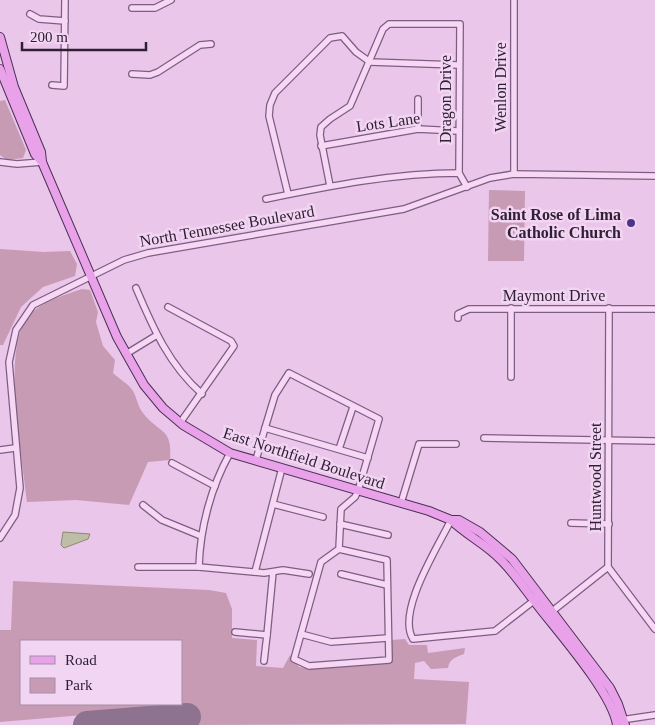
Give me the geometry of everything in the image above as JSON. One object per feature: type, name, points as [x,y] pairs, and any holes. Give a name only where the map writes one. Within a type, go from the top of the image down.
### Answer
[{"type":"main road","name":"East Northfield Boulevard","points":[[0,37],[14,87],[41,152],[42,162],[126,354],[144,386],[180,423],[203,439],[230,453],[401,503],[451,520],[459,520],[497,545],[512,559],[598,685],[621,723]]},
{"type":"main road","name":"East Northfield Boulevard","points":[[0,69],[35,154],[42,162]]},
{"type":"street","points":[[52,85],[64,86],[66,0]]},
{"type":"street","points":[[132,8],[155,8],[171,0]]},
{"type":"street","name":"Wenlon Drive","points":[[514,0],[514,174]]},
{"type":"street","points":[[30,14],[39,19],[65,21]]},
{"type":"street","name":"Dragon Drive","points":[[370,62],[383,29],[389,24],[460,24],[458,65],[459,173]]},
{"type":"street","points":[[288,194],[269,116],[270,105],[275,93],[330,38],[337,35],[342,36],[356,52],[370,62],[458,65]]},
{"type":"street","points":[[132,74],[150,75],[158,72],[200,45],[211,44]]},
{"type":"street","points":[[330,186],[321,146],[321,127],[350,106],[370,62]]},
{"type":"street","points":[[418,99],[418,129]]},
{"type":"street","name":"Lots Lane","points":[[321,146],[418,129],[458,131]]},
{"type":"street","points":[[0,162],[17,164],[42,162]]},
{"type":"street","name":"North Tennessee Boulevard","points":[[266,199],[330,186],[422,173],[459,173]]},
{"type":"street","points":[[459,173],[467,187]]},
{"type":"street","name":"North Tennessee Boulevard","points":[[0,538],[15,515],[20,488],[9,362],[16,330],[33,306],[124,260],[148,253],[404,210],[490,178],[514,174],[655,176]]},
{"type":"street","points":[[136,288],[170,361],[186,380],[202,394]]},
{"type":"street","points":[[168,307],[231,341],[234,346],[180,423]]},
{"type":"street","points":[[510,308],[510,376]]},
{"type":"street","name":"Huntwood Street","points":[[608,567],[610,308]]},
{"type":"street","name":"Maymont Drive","points":[[458,318],[458,314],[469,309],[655,308]]},
{"type":"street","points":[[126,354],[157,335]]},
{"type":"street","points":[[256,460],[275,395],[289,373],[379,419],[358,491],[355,497],[342,508],[340,548]]},
{"type":"street","points":[[338,449],[353,407]]},
{"type":"street","points":[[265,428],[368,458]]},
{"type":"street","points":[[484,438],[655,441]]},
{"type":"street","points":[[401,503],[419,444],[456,444]]},
{"type":"street","points":[[0,450],[16,448]]},
{"type":"street","points":[[199,567],[201,536],[219,473],[230,453]]},
{"type":"street","points":[[172,463],[215,486]]},
{"type":"street","points":[[255,572],[282,468]]},
{"type":"street","points":[[273,504],[323,517]]},
{"type":"street","points":[[143,505],[162,520],[201,536]]},
{"type":"street","points":[[451,520],[411,602],[408,632],[413,639],[495,631],[537,598]]},
{"type":"street","points":[[571,523],[609,524]]},
{"type":"street","points":[[340,524],[388,535]]},
{"type":"street","points":[[340,548],[387,560],[389,660],[309,666],[294,659],[321,562],[340,548]]},
{"type":"street","points":[[138,567],[199,567],[255,572],[283,570],[309,574]]},
{"type":"street","points":[[549,614],[608,567],[655,629]]},
{"type":"street","points":[[264,661],[274,572]]},
{"type":"street","points":[[341,574],[387,584]]},
{"type":"street","points":[[235,632],[266,635]]},
{"type":"street","points":[[301,634],[331,642],[388,638]]},
{"type":"street","points":[[621,723],[655,715]]},
{"type":"green space","points":[[5,100],[26,150],[23,158],[7,160],[0,155],[0,101]]},
{"type":"green space","points":[[489,190],[525,191],[524,261],[488,261]]},
{"type":"green space","points":[[0,249],[44,252],[70,251],[77,264],[75,276],[43,287],[21,307],[3,345],[0,345]]},
{"type":"green space","points":[[82,289],[90,290],[98,312],[96,322],[103,346],[115,360],[113,373],[131,388],[143,413],[164,432],[169,442],[170,460],[148,462],[129,505],[76,500],[27,502],[16,408],[15,357],[19,336],[26,320],[37,309],[51,300]]},
{"type":"green space","points":[[13,581],[209,590],[226,593],[232,609],[232,638],[257,640],[256,666],[283,668],[290,655],[299,667],[312,669],[392,662],[392,640],[405,639],[409,645],[427,645],[428,653],[465,648],[464,654],[451,660],[448,668],[431,669],[424,661],[415,663],[414,679],[469,682],[466,724],[192,725],[190,706],[0,722],[0,630],[11,630]]},
{"type":"shaded area","points":[[63,532],[90,534],[88,539],[64,548],[61,545]]},
{"type":"taxiway","points":[[187,717],[188,725]]},
{"type":"runway","points":[[87,725],[187,717]]},
{"type":"place","name":"Saint Rose of Lima Catholic Church","points":[[631,223]]}]
